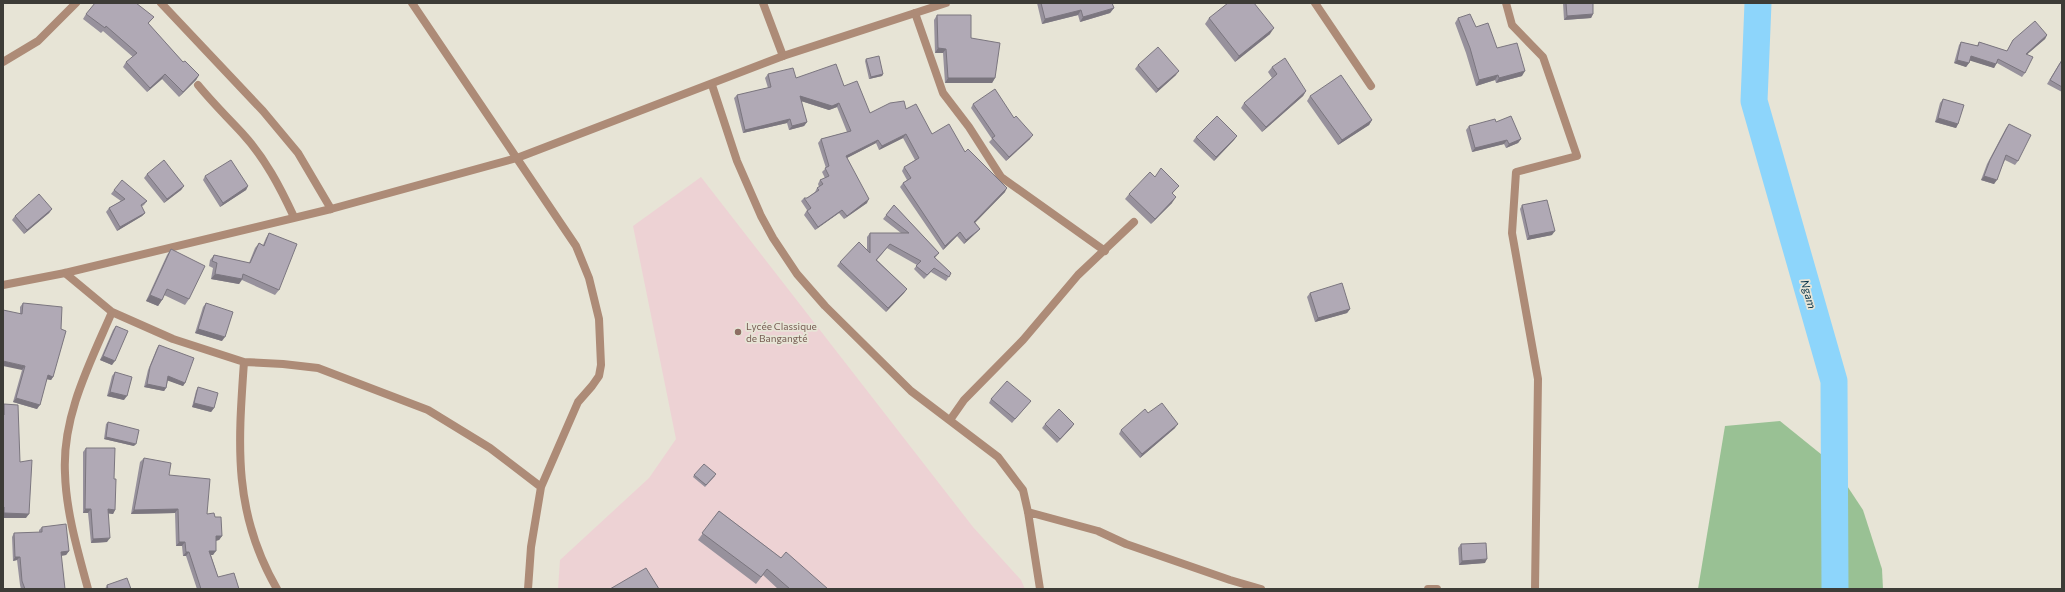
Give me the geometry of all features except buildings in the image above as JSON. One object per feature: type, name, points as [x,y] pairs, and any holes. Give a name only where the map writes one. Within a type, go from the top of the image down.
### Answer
[{"type":"street","points":[[3,62],[38,40],[76,3]]},
{"type":"street","points":[[161,3],[263,111],[298,153],[331,209]]},
{"type":"street","points":[[412,3],[576,246],[589,278],[599,319],[601,365],[599,376],[578,402],[541,487],[531,547],[528,589]]},
{"type":"street","points":[[763,3],[783,56]]},
{"type":"street","points":[[1315,3],[1371,86]]},
{"type":"street","points":[[1506,3],[1512,25],[1543,58],[1577,156],[1516,172],[1512,233],[1538,379],[1535,589]]},
{"type":"street","points":[[3,285],[65,273],[331,209],[517,158],[712,85],[783,56],[942,4]]},
{"type":"street","points":[[915,14],[943,93],[970,127],[1000,177],[1105,251]]},
{"type":"street","points":[[198,85],[261,157],[276,179],[294,217]]},
{"type":"street","points":[[712,85],[737,161],[761,216],[773,238],[797,274],[825,306],[860,342],[911,390],[988,447],[998,457],[1023,490],[1028,512],[1040,589]]},
{"type":"street","points":[[950,420],[964,400],[1023,340],[1078,275],[1134,222]]},
{"type":"street","points":[[65,273],[112,312],[173,339],[244,362],[318,368],[428,410],[490,448],[541,487]]},
{"type":"street","points":[[88,589],[73,530],[64,473],[68,432],[80,387],[112,312]]},
{"type":"street","points":[[244,362],[240,416],[241,482],[248,522],[263,564],[277,589]]},
{"type":"street","points":[[1028,512],[1098,531],[1126,544],[1230,580],[1261,589]]},
{"type":"street","points":[[1428,589],[1437,589]]},
{"type":"shaded area","name":"Lycée Classique de Bangangté","points":[[701,177],[973,527],[1021,580],[1025,589],[558,589],[560,560],[649,478],[676,439],[633,226]]},
{"type":"green space","points":[[1780,421],[1832,463],[1863,510],[1882,569],[1883,589],[1698,589],[1725,426]]},
{"type":"waterway","name":"Ngam","points":[[1758,3],[1754,101],[1834,381],[1835,589]]},
{"type":"place","name":"Lycée Classique de Bangangté","points":[[738,332]]}]
